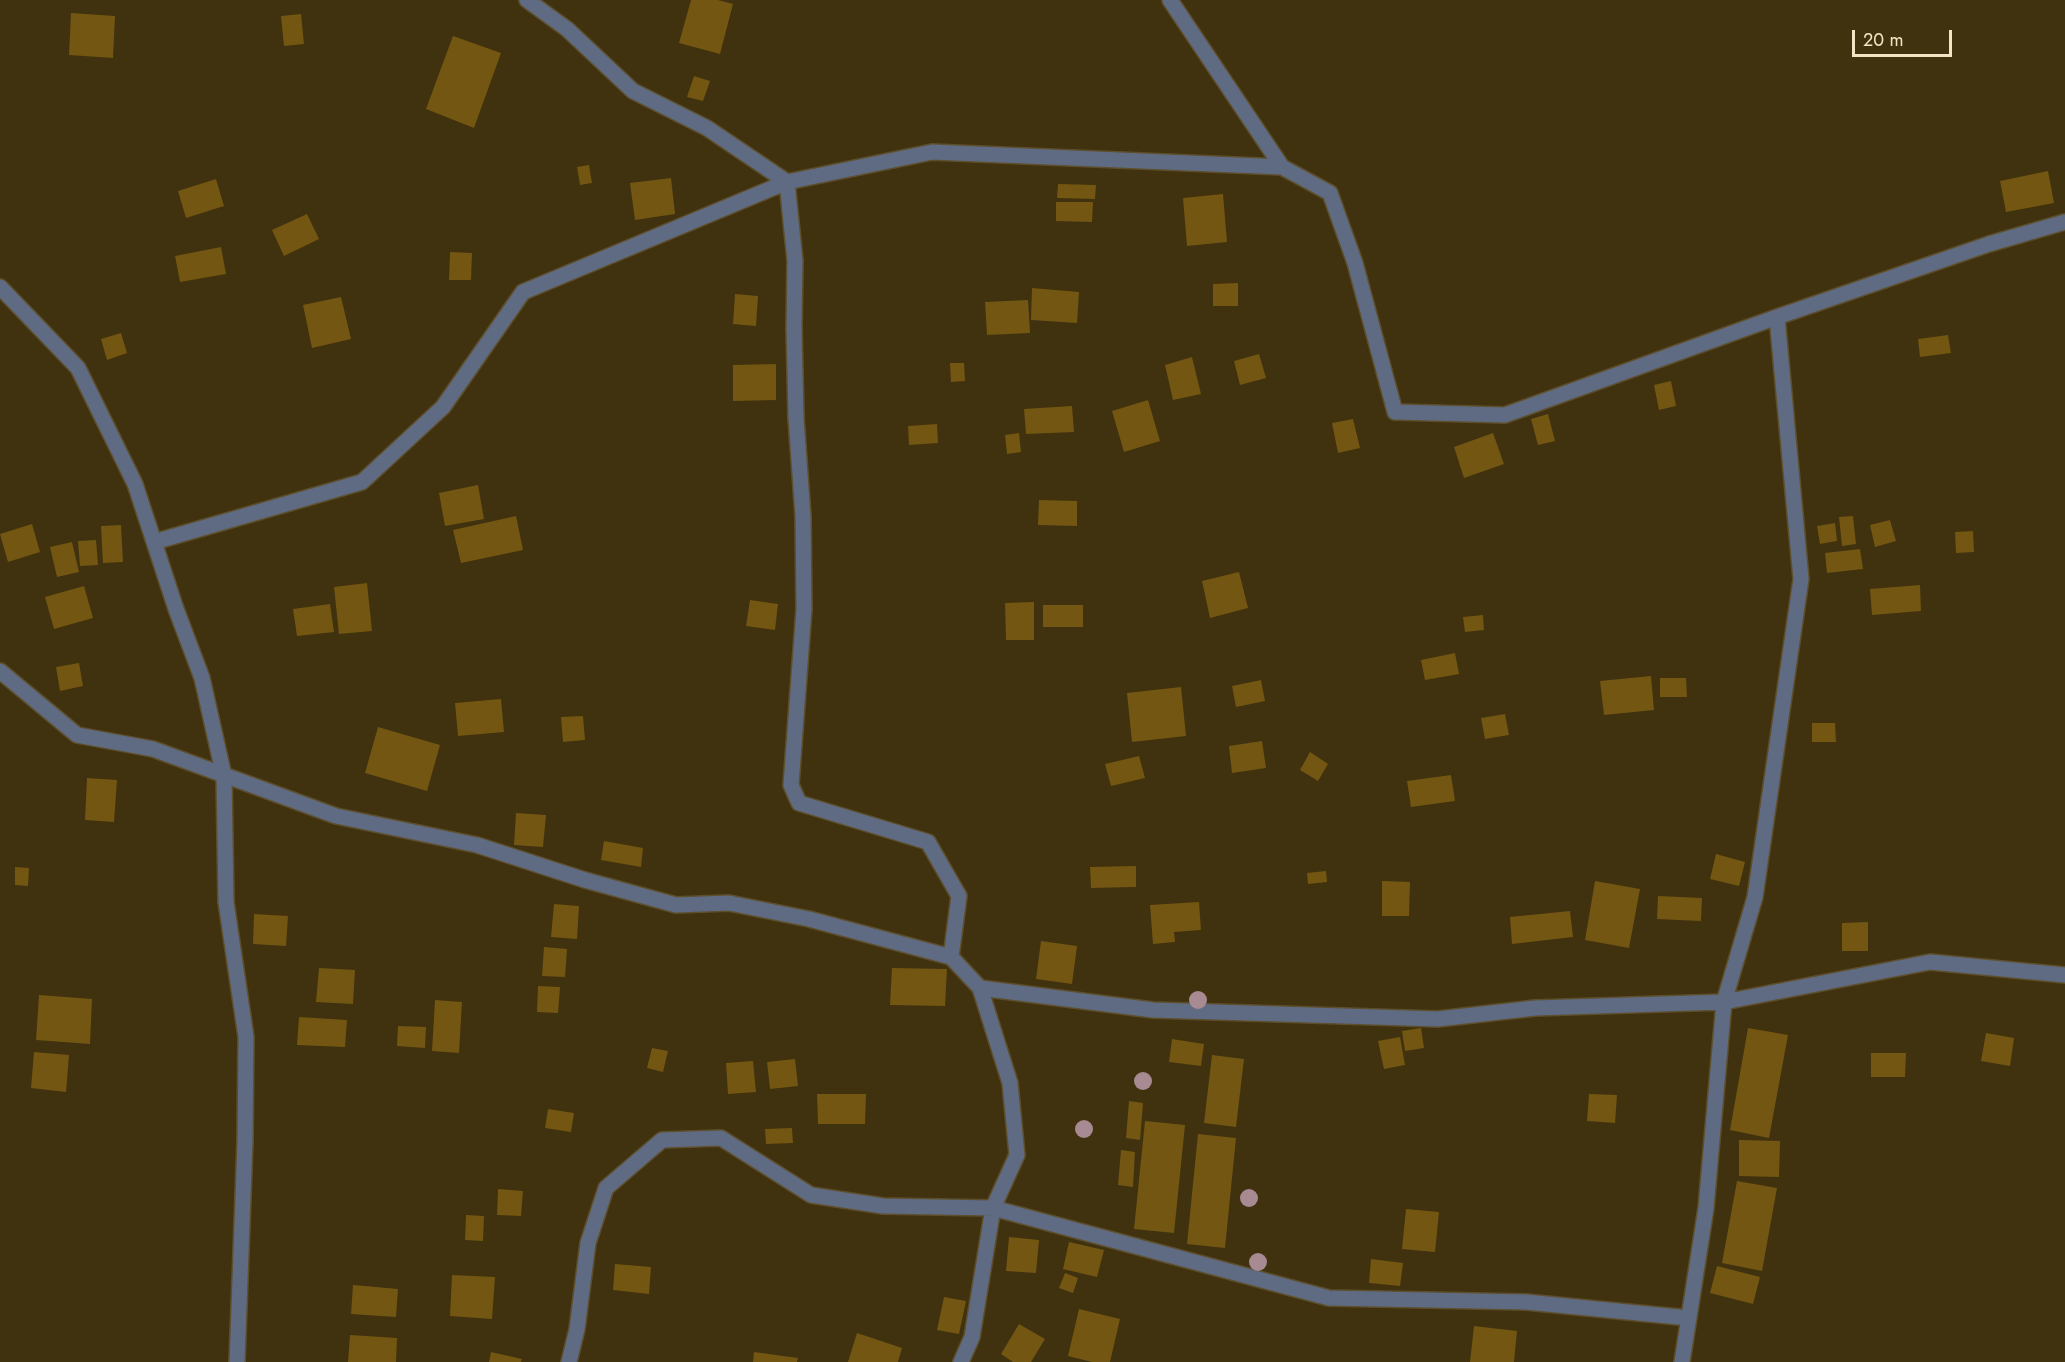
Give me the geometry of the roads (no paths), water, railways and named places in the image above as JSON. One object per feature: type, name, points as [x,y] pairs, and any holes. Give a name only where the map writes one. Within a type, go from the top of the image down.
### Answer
[{"type":"street","points":[[527,0],[567,29],[633,91],[706,128],[788,182]]},
{"type":"street","points":[[1170,0],[1282,167]]},
{"type":"street","points":[[154,542],[362,482],[443,407],[523,292],[788,182],[932,152],[1282,167],[1330,193],[1355,263],[1395,412],[1506,415],[1777,317],[1989,244],[2065,222]]},
{"type":"street","points":[[788,182],[795,261],[796,418],[803,516],[804,609],[791,785],[799,802],[928,842],[959,896],[951,957]]},
{"type":"street","points":[[0,287],[78,368],[135,484],[176,609],[202,678],[224,776],[226,902],[246,1037],[245,1141],[237,1362]]},
{"type":"street","points":[[1682,1362],[1706,1208],[1724,1002],[1755,897],[1801,579],[1777,317]]},
{"type":"street","points":[[0,671],[77,735],[153,749],[336,816],[477,845],[585,880],[676,905],[729,903],[809,919],[951,957],[980,988],[1010,1083],[1017,1155],[993,1208],[972,1337],[961,1362]]},
{"type":"street","points":[[980,988],[1153,1010],[1427,1019],[1536,1008],[1724,1002],[1930,962],[2065,975]]},
{"type":"street","points":[[569,1362],[577,1329],[588,1243],[606,1188],[662,1140],[721,1138],[811,1195],[883,1206],[993,1208],[1329,1298],[1527,1302],[1689,1318]]}]
